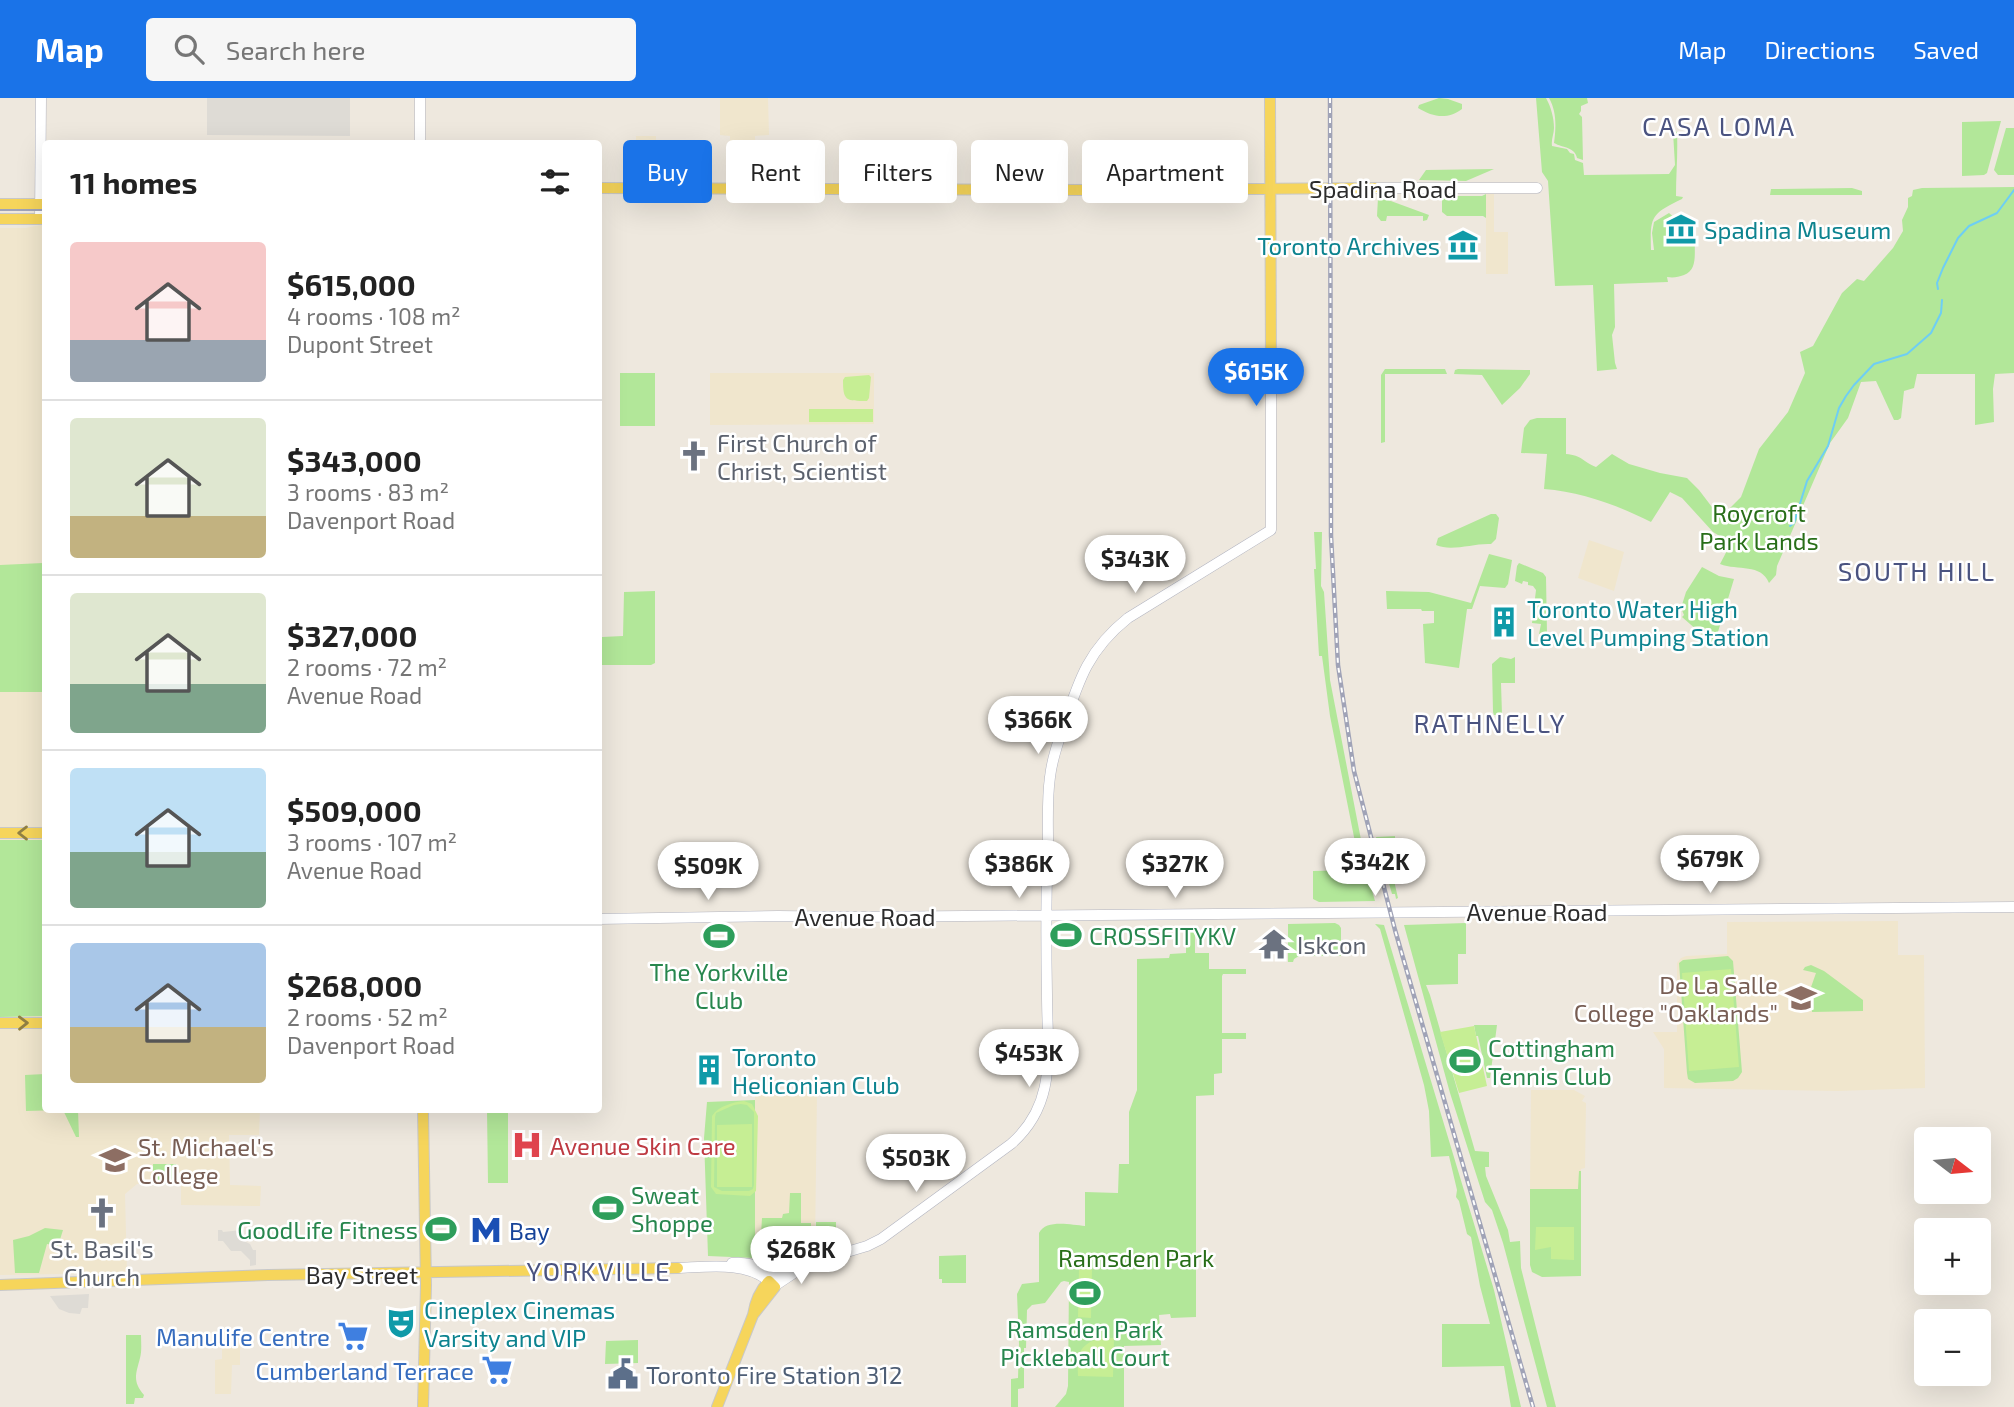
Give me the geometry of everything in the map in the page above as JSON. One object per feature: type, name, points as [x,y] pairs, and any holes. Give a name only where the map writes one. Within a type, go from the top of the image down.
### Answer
[{"type":"main road","points":[[41,98],[42,151]]},
{"type":"main road","points":[[420,140],[421,98]]},
{"type":"main road","points":[[717,1407],[762,1288],[803,1265],[867,1246],[881,1239],[1010,1144],[1024,1133],[1034,1119],[1045,1088],[1047,1071],[1049,789],[1052,764],[1076,689],[1091,656],[1109,633],[1128,618],[1271,530],[1270,98]]},
{"type":"main road","name":"Spadina Road","points":[[602,188],[1537,188]]},
{"type":"main road","points":[[0,204],[42,204]]},
{"type":"main road","points":[[0,219],[42,219]]},
{"type":"main road","points":[[0,833],[42,833]]},
{"type":"main road","name":"Avenue Road","points":[[602,919],[2014,907]]},
{"type":"main road","points":[[0,1023],[42,1023]]},
{"type":"main road","points":[[423,1407],[426,1273],[424,1113]]},
{"type":"main road","name":"Bay Street","points":[[0,1285],[260,1275],[725,1266],[756,1273],[775,1282]]},
{"type":"shaded area","points":[[207,98],[350,98],[350,136],[207,135]]},
{"type":"shaded area","points":[[720,98],[768,98],[769,135],[755,136],[755,140],[730,140],[730,136],[720,135]]},
{"type":"shaded area","points":[[636,136],[656,136],[656,140],[636,140]]},
{"type":"shaded area","points":[[1486,194],[1494,194],[1494,232],[1508,232],[1508,274],[1486,274]]},
{"type":"shaded area","points":[[42,225],[42,1113],[260,1113],[259,1135],[229,1135],[230,1185],[261,1186],[260,1206],[181,1205],[179,1184],[137,1184],[125,1194],[127,1273],[0,1275],[0,228]]},
{"type":"shaded area","points":[[710,373],[874,373],[874,424],[710,425]]},
{"type":"shaded area","points":[[1589,540],[1624,552],[1614,591],[1578,578]]},
{"type":"shaded area","name":"De La Salle College \"Oaklands\"","points":[[1898,921],[1898,955],[1924,955],[1925,1088],[1838,1091],[1664,1088],[1664,1049],[1653,1032],[1677,1032],[1677,963],[1686,956],[1727,954],[1727,922]]},
{"type":"shaded area","points":[[1531,1090],[1574,1090],[1585,1096],[1582,1101],[1586,1103],[1585,1168],[1581,1169],[1581,1189],[1530,1189]]},
{"type":"shaded area","points":[[817,1092],[815,1245],[755,1258],[755,1093]]},
{"type":"shaded area","points":[[218,1230],[242,1230],[242,1240],[256,1250],[256,1265],[250,1266],[250,1260],[241,1251],[231,1251],[223,1241],[218,1241]]},
{"type":"shaded area","points":[[89,1294],[88,1308],[82,1308],[80,1314],[59,1309],[50,1296]]},
{"type":"shaded area","points":[[222,1332],[240,1332],[240,1365],[232,1365],[231,1394],[215,1394],[215,1360],[222,1359]]},
{"type":"green space","points":[[1439,98],[1462,104],[1462,109],[1451,115],[1440,116],[1418,108],[1419,105]]},
{"type":"green space","points":[[1536,98],[1546,98],[1551,109],[1554,128],[1552,146],[1567,149],[1574,154],[1575,160],[1583,163],[1584,175],[1669,174],[1675,165],[1671,130],[1677,132],[1676,196],[1683,197],[1654,217],[1651,250],[1654,250],[1654,222],[1669,213],[1675,218],[1675,222],[1666,225],[1666,232],[1681,241],[1695,240],[1693,265],[1684,275],[1667,277],[1668,282],[1614,284],[1615,327],[1612,335],[1617,369],[1597,371],[1593,285],[1555,286],[1548,181],[1542,172]]},
{"type":"green space","points":[[1549,98],[1587,98],[1588,103],[1581,106],[1579,114],[1582,117],[1583,160],[1577,158],[1571,150],[1554,143],[1555,114]]},
{"type":"green space","points":[[2001,121],[1987,173],[1962,176],[1962,122]]},
{"type":"green space","points":[[2006,128],[2014,128],[2014,175],[1998,175],[1994,170]]},
{"type":"green space","points":[[1494,169],[1466,181],[1419,180],[1426,170]]},
{"type":"green space","name":"Roycroft Park Lands","points":[[2014,187],[2014,373],[1995,374],[1994,422],[1975,425],[1975,374],[1917,374],[1914,388],[1904,391],[1901,418],[1898,420],[1894,420],[1876,381],[1861,382],[1848,418],[1830,443],[1777,566],[1776,575],[1769,583],[1755,570],[1720,564],[1731,543],[1713,532],[1682,498],[1670,492],[1651,522],[1599,500],[1544,489],[1547,454],[1521,453],[1524,428],[1530,420],[1566,418],[1566,454],[1579,457],[1596,467],[1612,454],[1629,464],[1687,478],[1718,515],[1727,511],[1741,497],[1759,449],[1788,412],[1805,373],[1800,352],[1813,346],[1842,293],[1857,279],[1864,281],[1893,248],[1903,231],[1902,220],[1913,190]]},
{"type":"green space","points":[[1852,188],[1862,191],[1862,195],[1770,195],[1771,189]]},
{"type":"green space","points":[[1486,194],[1486,218],[1447,216],[1442,212],[1443,196]]},
{"type":"green space","points":[[1380,197],[1429,215],[1427,220],[1423,221],[1423,216],[1387,216],[1386,221],[1381,221],[1377,216]]},
{"type":"green space","points":[[1385,369],[1445,369],[1447,374],[1385,374],[1385,442],[1381,443],[1381,375]]},
{"type":"green space","points":[[1458,369],[1530,370],[1530,374],[1502,405],[1482,375],[1454,374]]},
{"type":"green space","points":[[620,373],[655,373],[655,426],[620,426]]},
{"type":"green space","points":[[845,377],[871,377],[867,401],[854,401],[845,396]]},
{"type":"green space","points":[[809,409],[873,409],[873,422],[809,422]]},
{"type":"green space","points":[[1496,514],[1499,518],[1496,539],[1491,544],[1449,548],[1436,545],[1438,538]]},
{"type":"green space","points":[[1314,532],[1322,532],[1321,586],[1324,592],[1330,680],[1364,863],[1375,901],[1319,902],[1313,899],[1313,871],[1356,870],[1357,852],[1330,716],[1322,656],[1319,656]]},
{"type":"green space","points":[[1489,554],[1512,560],[1508,584],[1505,588],[1480,586],[1472,609],[1467,609],[1459,668],[1425,663],[1423,624],[1434,623],[1434,611],[1387,609],[1386,591],[1429,592],[1471,603]]},
{"type":"green space","points":[[42,563],[42,692],[0,692],[0,565]]},
{"type":"green space","points":[[1519,563],[1543,573],[1546,577],[1547,634],[1539,634],[1541,624],[1532,623],[1536,590],[1528,585],[1528,582],[1523,581],[1522,584],[1515,581]]},
{"type":"green space","points":[[1702,567],[1719,576],[1734,579],[1714,645],[1682,617],[1684,615],[1681,608],[1686,592]]},
{"type":"green space","points":[[655,591],[655,663],[602,665],[602,637],[623,636],[624,592]]},
{"type":"green space","points":[[1500,657],[1515,657],[1515,683],[1501,683],[1502,715],[1494,715],[1492,664]]},
{"type":"green space","points":[[1395,836],[1396,899],[1395,894],[1392,894],[1376,837]]},
{"type":"green space","points":[[0,840],[42,840],[42,1016],[0,1017]]},
{"type":"green space","points":[[1335,923],[1341,928],[1341,956],[1299,956],[1293,962],[1288,962],[1288,924]]},
{"type":"green space","points":[[1466,923],[1466,954],[1458,954],[1458,984],[1426,985],[1475,1151],[1489,1152],[1489,1167],[1485,1167],[1486,1176],[1508,1230],[1510,1242],[1520,1241],[1521,1268],[1556,1407],[1547,1407],[1503,1243],[1492,1210],[1485,1202],[1450,1093],[1404,925]]},
{"type":"green space","points":[[1375,924],[1384,925],[1494,1290],[1521,1407],[1511,1407],[1504,1366],[1442,1367],[1442,1324],[1490,1324],[1471,1237],[1467,1234],[1456,1197],[1457,1190],[1449,1156],[1431,1157],[1429,1111],[1424,1085],[1380,929]]},
{"type":"green space","name":"Ramsden Park","points":[[1186,926],[1195,926],[1195,953],[1209,953],[1209,969],[1246,969],[1246,974],[1222,976],[1222,1033],[1246,1033],[1246,1039],[1222,1039],[1222,1073],[1214,1074],[1214,1095],[1196,1096],[1196,1317],[1171,1318],[1170,1314],[1159,1315],[1161,1345],[1124,1346],[1124,1407],[1055,1407],[1066,1394],[1068,1386],[1069,1282],[1061,1282],[1045,1303],[1032,1305],[1027,1310],[1024,1388],[1018,1389],[1018,1407],[1011,1407],[1011,1379],[1018,1378],[1017,1294],[1022,1284],[1039,1282],[1039,1233],[1053,1224],[1085,1226],[1085,1192],[1118,1193],[1119,1164],[1129,1164],[1129,1112],[1137,1090],[1137,959],[1169,958],[1170,954],[1186,953]]},
{"type":"green space","points":[[1728,956],[1733,961],[1742,1072],[1733,1081],[1695,1083],[1688,1079],[1687,1073],[1679,963],[1683,960]]},
{"type":"green space","points":[[1811,965],[1824,971],[1863,1000],[1863,1011],[1812,1012],[1810,990],[1816,973],[1803,970]]},
{"type":"green space","points":[[1731,969],[1739,1067],[1689,1071],[1682,973]]},
{"type":"green space","points":[[1474,1025],[1497,1025],[1490,1078],[1487,1078]]},
{"type":"green space","name":"Cottingham Tennis Club","points":[[1474,1026],[1487,1086],[1459,1093],[1440,1032]]},
{"type":"green space","points":[[42,1074],[42,1111],[26,1111],[25,1075]]},
{"type":"green space","points":[[755,1100],[755,1258],[708,1256],[704,1138],[707,1102]]},
{"type":"green space","points":[[744,1101],[752,1104],[758,1116],[756,1191],[750,1196],[716,1194],[711,1187],[712,1116],[722,1107]],"holes":[[[734,1105],[747,1105],[754,1112],[753,1189],[722,1191],[714,1187],[716,1113]]]},
{"type":"green space","points":[[64,1113],[78,1113],[79,1137],[76,1137]]},
{"type":"green space","points":[[487,1113],[508,1113],[508,1183],[488,1183]]},
{"type":"green space","points":[[752,1124],[752,1187],[717,1187],[717,1125]]},
{"type":"green space","points":[[153,1164],[176,1164],[179,1184],[153,1184]]},
{"type":"green space","points":[[1579,1171],[1581,1276],[1542,1277],[1532,1272],[1530,1265],[1530,1189],[1578,1189]]},
{"type":"green space","points":[[790,1193],[801,1193],[801,1223],[811,1223],[811,1229],[796,1230],[811,1232],[809,1244],[793,1243],[795,1234],[786,1232],[783,1243],[760,1251],[762,1218],[782,1218],[783,1214],[789,1213]]},
{"type":"green space","points":[[816,1222],[836,1222],[836,1244],[788,1256],[772,1264],[768,1262],[766,1255],[816,1245]]},
{"type":"green space","points":[[1536,1227],[1574,1227],[1574,1260],[1551,1259],[1551,1247],[1535,1250]]},
{"type":"green space","points":[[45,1228],[63,1230],[58,1246],[47,1244],[39,1273],[15,1273],[13,1240]]},
{"type":"green space","points":[[966,1255],[966,1283],[942,1283],[942,1279],[939,1279],[939,1256]]},
{"type":"green space","name":"Ramsden Park Pickleball Court","points":[[1079,1268],[1092,1268],[1091,1318],[1078,1317]]},
{"type":"green space","points":[[126,1335],[141,1335],[136,1377],[144,1395],[143,1398],[135,1398],[134,1404],[126,1404]]},
{"type":"green space","points":[[1100,1338],[1114,1338],[1113,1377],[1078,1376],[1080,1352],[1087,1344]]},
{"type":"green space","points":[[638,1340],[638,1363],[605,1364],[606,1341]]},
{"type":"waterway","points":[[1938,289],[1937,283],[1958,238],[1969,226],[1997,213],[2014,190]]},
{"type":"waterway","points":[[1790,526],[1794,523],[1807,481],[1828,446],[1839,408],[1846,396],[1874,364],[1907,354],[1931,333],[1941,313],[1942,300]]},
{"type":"tram line","points":[[0,210],[42,210]]},
{"type":"railway","points":[[1330,98],[1331,536],[1338,665],[1354,771],[1395,930],[1533,1407]]},
{"type":"place","name":"Spadina Museum","points":[[1681,229]]},
{"type":"place","name":"Toronto Archives","points":[[1463,245]]},
{"type":"place","name":"First Church of Christ, Scientist","points":[[694,456]]},
{"type":"place","name":"Toronto Water High Level Pumping Station","points":[[1504,622]]},
{"type":"place","name":"CROSSFITYKV","points":[[1066,935]]},
{"type":"place","name":"The Yorkville Club","points":[[719,936]]},
{"type":"place","name":"Iskcon","points":[[1274,944]]},
{"type":"place","name":"De La Salle College \"Oaklands\"","points":[[1801,998]]},
{"type":"place","name":"Cottingham Tennis Club","points":[[1465,1061]]},
{"type":"place","name":"Toronto Heliconian Club","points":[[709,1070]]},
{"type":"place","name":"Avenue Skin Care","points":[[527,1145]]},
{"type":"place","name":"St. Michael's College","points":[[115,1160]]},
{"type":"place","name":"Sweat Shoppe","points":[[608,1208]]},
{"type":"place","name":"St. Basil's Church","points":[[102,1213]]},
{"type":"place","name":"GoodLife Fitness","points":[[441,1229]]},
{"type":"place","name":"Bay","points":[[486,1230]]},
{"type":"place","name":"Ramsden Park Pickleball Court","points":[[1085,1293]]},
{"type":"place","name":"Cineplex Cinemas Varsity and VIP","points":[[401,1323]]},
{"type":"place","name":"Manulife Centre","points":[[353,1336]]},
{"type":"place","name":"Cumberland Terrace","points":[[497,1370]]},
{"type":"place","name":"Toronto Fire Station 312","points":[[623,1374]]},
{"type":"district","name":"CASA LOMA","points":[[1719,125]]},
{"type":"district","name":"SOUTH HILL","points":[[1917,570]]},
{"type":"district","name":"RATHNELLY","points":[[1490,722]]},
{"type":"district","name":"YORKVILLE","points":[[599,1270]]}]
